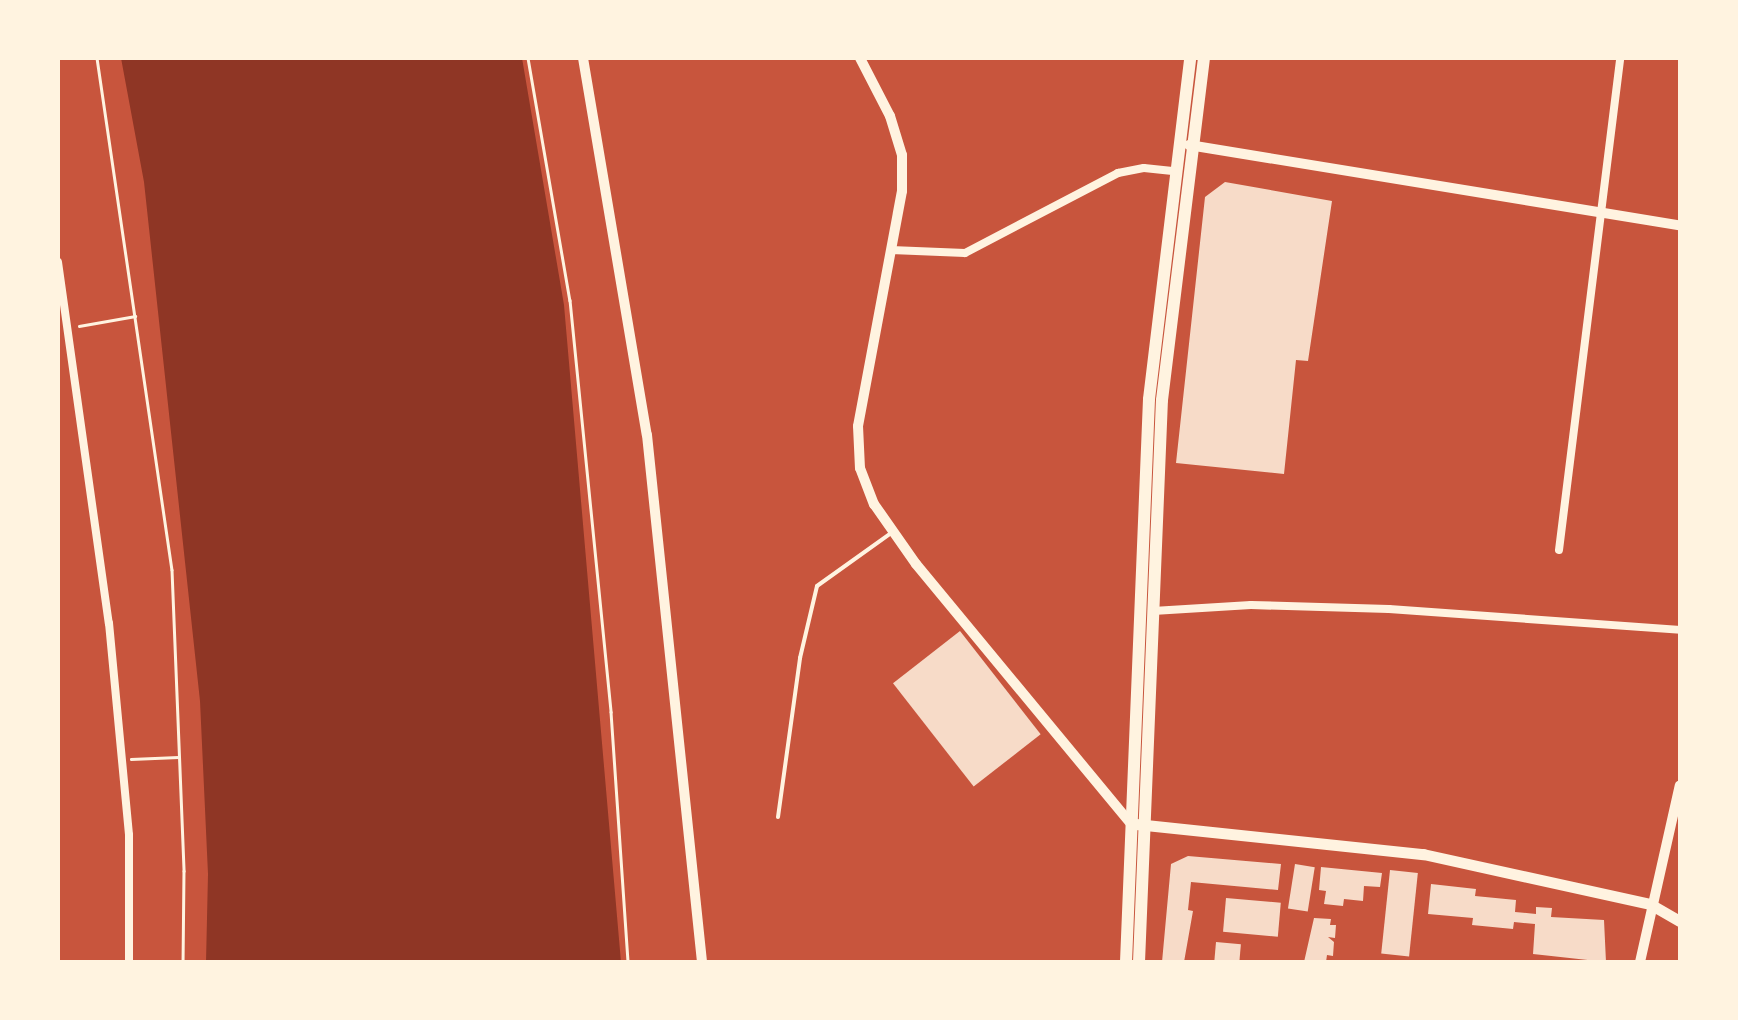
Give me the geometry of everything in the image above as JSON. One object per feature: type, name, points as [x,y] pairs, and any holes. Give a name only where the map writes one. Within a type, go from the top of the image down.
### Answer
[{"type":"main road","points":[[1126,962],[1153,611],[1162,400],[1190,58]]},
{"type":"main road","points":[[1139,962],[1150,400],[1175,170],[1185,145],[1204,58]]},
{"type":"main road","points":[[1139,824],[1424,854],[1650,904],[1680,921]]},
{"type":"street","points":[[583,58],[648,435],[702,962]]},
{"type":"street","points":[[860,58],[890,116],[902,155],[902,191],[858,426],[860,468],[874,504],[894,532],[1139,824]]},
{"type":"street","points":[[1559,550],[1620,58]]},
{"type":"street","points":[[1185,145],[1680,225]]},
{"type":"street","points":[[891,250],[965,253],[1118,173],[1144,168],[1175,170]]},
{"type":"street","points":[[58,262],[109,623],[129,835],[128,962]]},
{"type":"street","points":[[1153,611],[1251,605],[1389,609],[1680,630]]},
{"type":"street","points":[[1640,962],[1650,904],[1680,785]]},
{"type":"lane","points":[[778,818],[800,658],[818,586],[894,532]]},
{"type":"path","points":[[97,58],[172,570],[180,757],[182,962]]},
{"type":"path","points":[[528,58],[570,300],[611,712],[628,962]]},
{"type":"path","points":[[67,328],[137,316]]},
{"type":"path","points":[[122,760],[180,757]]},
{"type":"shaded area","points":[[121,58],[522,58],[564,305],[621,962],[206,962],[208,874],[200,701],[144,182]]},
{"type":"building","points":[[1225,182],[1332,201],[1308,361],[1296,360],[1284,474],[1176,463],[1205,197]]},
{"type":"building","points":[[960,631],[1041,734],[974,787],[893,683]]},
{"type":"building","points":[[1188,856],[1281,864],[1278,890],[1191,882],[1188,910],[1193,911],[1184,962],[1162,962],[1171,864]]},
{"type":"building","points":[[1295,864],[1315,867],[1308,912],[1288,908]]},
{"type":"building","points":[[1321,867],[1382,873],[1380,887],[1364,886],[1363,901],[1344,899],[1343,906],[1324,904],[1326,891],[1319,890]]},
{"type":"building","points":[[1390,870],[1418,873],[1409,956],[1381,954]]},
{"type":"building","points":[[1431,884],[1476,889],[1475,896],[1516,900],[1515,912],[1536,914],[1536,907],[1552,908],[1551,917],[1604,920],[1606,962],[1533,954],[1535,924],[1514,922],[1513,929],[1472,925],[1473,918],[1428,914]]},
{"type":"building","points":[[1226,898],[1281,903],[1278,937],[1223,932]]},
{"type":"building","points":[[1314,918],[1331,919],[1330,925],[1336,925],[1335,938],[1328,937],[1334,942],[1333,956],[1327,955],[1326,962],[1304,962]]},
{"type":"building","points":[[1216,942],[1241,944],[1239,962],[1214,962]]}]
